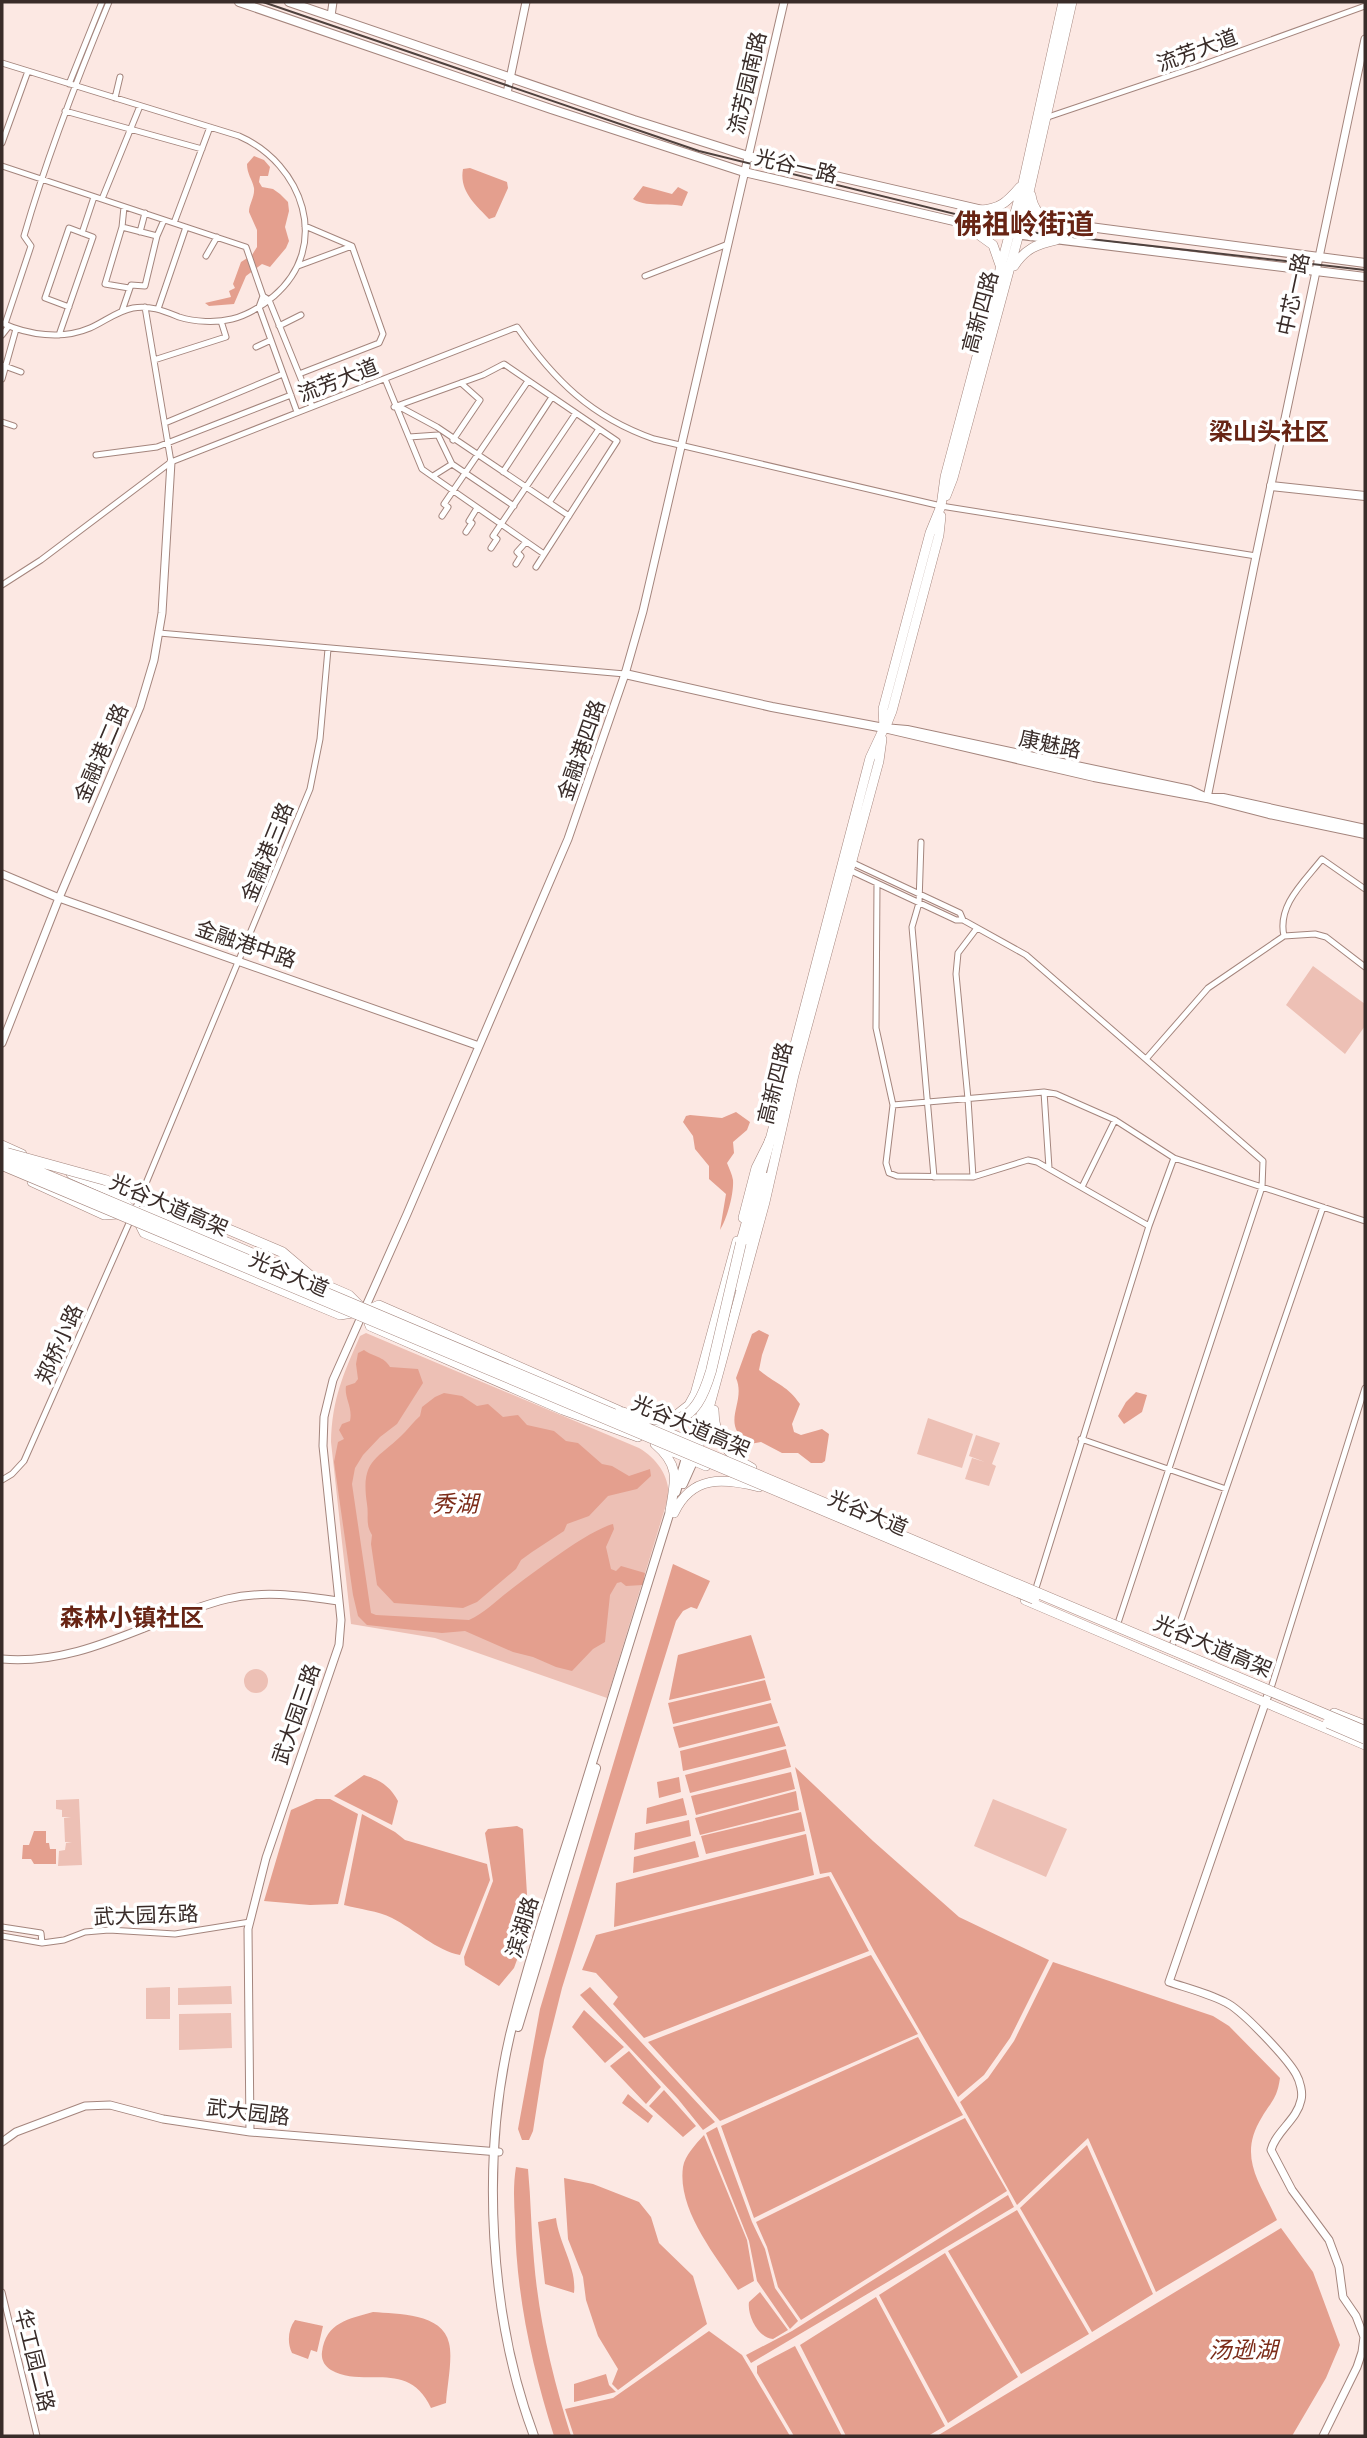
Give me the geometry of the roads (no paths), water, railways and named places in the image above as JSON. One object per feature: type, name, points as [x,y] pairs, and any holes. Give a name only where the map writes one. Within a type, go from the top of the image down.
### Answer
[{"type":"highway","points":[[571,1396],[620,1412],[663,1421],[685,1416],[695,1409],[711,1371],[741,1243],[770,1140]]},
{"type":"highway","points":[[2,1154],[105,1180],[218,1225],[282,1252],[315,1280]]},
{"type":"highway","name":"光谷大道高架","points":[[2,1154],[1365,1731]]},
{"type":"highway","points":[[2,1168],[18,1176]]},
{"type":"highway","name":"光谷大道高架","points":[[2,1168],[1365,1739]]},
{"type":"main road","name":"光谷一路","points":[[239,2],[744,172],[1014,234],[1365,277]]},
{"type":"main road","name":"光谷一路","points":[[289,2],[634,120],[748,156],[1018,218],[1365,263]]},
{"type":"main road","name":"高新四路","points":[[1042,118],[1063,2]]},
{"type":"main road","name":"高新四路","points":[[696,1444],[714,1394],[765,1202],[794,1075],[879,761],[884,728],[883,709],[930,533],[953,478],[1007,281],[1014,234],[1072,2]]},
{"type":"main road","points":[[980,210],[994,209],[1007,203],[1027,183],[1034,207],[1046,220],[1055,223]]},
{"type":"main road","points":[[961,222],[993,245],[1001,269]]},
{"type":"main road","name":"高新四路","points":[[941,506],[945,477],[1001,269],[1014,234]]},
{"type":"main road","points":[[1007,281],[1023,253],[1035,245],[1056,240]]},
{"type":"main road","points":[[1272,485],[1365,494]]},
{"type":"main road","name":"康魅路","points":[[625,674],[772,707],[907,730],[1190,790],[1208,798],[1269,814],[1365,834]]},
{"type":"main road","name":"高新四路","points":[[696,1444],[764,1182],[770,1140],[870,758],[884,728]]},
{"type":"main road","name":"康魅路","points":[[1208,798],[1223,798],[1365,829]]},
{"type":"main road","name":"高新四路","points":[[629,1415],[659,1420],[681,1413],[695,1394],[756,1168],[770,1140]]},
{"type":"main road","name":"光谷大道","points":[[2,1145],[114,1193],[134,1212],[144,1233],[186,1251],[341,1315],[365,1311],[379,1305],[752,1468],[1365,1726]]},
{"type":"main road","name":"光谷大道","points":[[18,1176],[104,1215],[153,1210],[349,1295],[365,1311],[370,1326],[564,1409],[763,1488],[1365,1745]]},
{"type":"main road","points":[[714,1394],[715,1428],[719,1441],[737,1460],[752,1468]]},
{"type":"main road","points":[[655,1444],[672,1463],[676,1478],[672,1512]]},
{"type":"main road","name":"滨湖路","points":[[536,2436],[503,2321],[493,2226],[505,2091],[515,2039],[672,1512],[696,1444]]},
{"type":"main road","points":[[672,1512],[686,1494],[712,1481],[741,1482],[763,1488]]},
{"type":"street","points":[[2,335],[31,246],[24,236],[40,179],[65,111],[71,84],[102,2]]},
{"type":"street","points":[[71,84],[109,2]]},
{"type":"street","points":[[331,16],[333,2]]},
{"type":"street","points":[[507,93],[526,2]]},
{"type":"street","name":"流芳园南路","points":[[744,172],[784,2]]},
{"type":"street","name":"流芳大道","points":[[1042,118],[1199,66],[1365,6]]},
{"type":"street","name":"中芯一路","points":[[1208,798],[1365,39]]},
{"type":"street","points":[[2,63],[257,144],[281,164],[296,189],[305,226],[303,250],[298,266],[285,286],[266,298],[259,307],[240,316],[221,321],[181,317],[145,307],[122,311],[89,328],[59,334],[16,330],[5,324]]},
{"type":"street","points":[[2,143],[28,71]]},
{"type":"street","points":[[115,98],[120,77]]},
{"type":"street","points":[[102,200],[140,106]]},
{"type":"street","points":[[65,111],[202,149]]},
{"type":"street","points":[[174,223],[210,127]]},
{"type":"street","points":[[2,166],[246,247],[312,406]]},
{"type":"street","name":"金融港四路","points":[[365,1311],[568,839],[625,674],[643,611],[744,172]]},
{"type":"street","points":[[82,233],[94,197]]},
{"type":"street","points":[[124,207],[122,227],[105,284],[130,288]]},
{"type":"street","points":[[140,232],[145,214]]},
{"type":"street","points":[[122,311],[131,285],[145,286],[157,236],[164,220]]},
{"type":"street","points":[[305,226],[352,246]]},
{"type":"street","points":[[122,227],[157,236]]},
{"type":"street","points":[[158,309],[186,227]]},
{"type":"street","points":[[59,334],[69,307],[93,237],[69,228],[45,298],[69,307]]},
{"type":"street","points":[[206,256],[217,237]]},
{"type":"street","points":[[645,276],[728,244]]},
{"type":"street","points":[[298,266],[352,246]]},
{"type":"street","points":[[299,374],[382,340],[383,334],[362,285],[352,246]]},
{"type":"street","points":[[145,307],[172,462]]},
{"type":"street","points":[[259,307],[297,412]]},
{"type":"street","points":[[279,326],[301,316]]},
{"type":"street","points":[[154,360],[226,337],[221,321]]},
{"type":"street","name":"流芳大道","points":[[2,585],[41,560],[172,462],[517,327],[555,377],[581,400],[627,429],[681,446]]},
{"type":"street","points":[[2,379],[16,330]]},
{"type":"street","points":[[256,346],[271,340]]},
{"type":"street","points":[[396,407],[503,364],[617,441],[536,567]]},
{"type":"street","points":[[4,366],[21,372]]},
{"type":"street","points":[[165,423],[283,374]]},
{"type":"street","points":[[385,379],[422,469],[544,554]]},
{"type":"street","points":[[442,516],[449,507],[444,504],[528,381]]},
{"type":"street","points":[[453,440],[480,400],[461,383]]},
{"type":"street","points":[[96,455],[157,447],[291,395]]},
{"type":"street","points":[[503,472],[552,397]]},
{"type":"street","points":[[396,407],[424,419],[569,516]]},
{"type":"street","points":[[491,548],[497,539],[493,536],[576,413]]},
{"type":"street","points":[[2,422],[14,426]]},
{"type":"street","points":[[550,501],[599,429]]},
{"type":"street","points":[[409,437],[438,435],[452,464],[514,506]]},
{"type":"street","points":[[681,446],[941,506],[1256,556]]},
{"type":"street","name":"金融港二路","points":[[2,1043],[59,898],[140,707],[154,660],[162,613],[172,462]]},
{"type":"street","points":[[426,481],[430,475],[452,464]]},
{"type":"street","points":[[466,532],[477,508]]},
{"type":"street","points":[[516,564],[521,556],[517,552],[526,542]]},
{"type":"street","points":[[159,633],[625,674]]},
{"type":"street","name":"金融港三路","points":[[134,1212],[310,789],[320,739],[328,649]]},
{"type":"street","points":[[921,842],[919,902],[912,927],[934,1177]]},
{"type":"street","points":[[1284,936],[1282,925],[1286,904],[1322,859],[1365,889]]},
{"type":"street","points":[[850,866],[877,883],[956,920],[963,920],[1026,955],[1263,1161],[1262,1187],[1118,1623]]},
{"type":"street","points":[[850,866],[960,913],[963,920]]},
{"type":"street","name":"金融港中路","points":[[2,874],[59,898],[479,1046]]},
{"type":"street","points":[[877,883],[876,1028],[893,1105],[886,1163],[889,1173],[897,1176],[973,1177],[1028,1160],[1038,1162],[1149,1226]]},
{"type":"street","points":[[973,1177],[956,974],[958,953],[977,928]]},
{"type":"street","points":[[1146,1059],[1208,988],[1284,936],[1315,933],[1326,937],[1365,967]]},
{"type":"street","points":[[893,1105],[1044,1092],[1056,1094],[1115,1120],[1174,1158],[1365,1221]]},
{"type":"street","points":[[1044,1092],[1049,1168]]},
{"type":"street","points":[[1082,1187],[1115,1120]]},
{"type":"street","points":[[1036,1588],[1149,1226],[1174,1158]]},
{"type":"street","points":[[1172,1646],[1324,1207]]},
{"type":"street","name":"郑桥小路","points":[[2,1480],[24,1461],[134,1212]]},
{"type":"street","name":"武大园三路","points":[[250,2132],[247,1947],[250,1922],[268,1850],[339,1645],[341,1620],[323,1446],[324,1417],[333,1380],[365,1311]]},
{"type":"street","points":[[1323,2436],[1357,2367],[1364,2337],[1356,2316],[1343,2297],[1339,2267],[1329,2240],[1292,2190],[1271,2150],[1273,2140],[1297,2111],[1302,2091],[1296,2074],[1240,2011],[1225,2002],[1169,1982],[1271,1688],[1365,1388]]},
{"type":"street","points":[[1082,1439],[1226,1489]]},
{"type":"street","points":[[2,1659],[44,1659],[94,1648],[228,1599],[277,1594],[339,1601]]},
{"type":"street","name":"武大园东路","points":[[2,1936],[42,1942],[64,1940],[85,1932],[109,1930],[175,1934],[250,1922]]},
{"type":"street","points":[[2,1927],[41,1933],[42,1942]]},
{"type":"street","name":"武大园路","points":[[2,2142],[16,2132],[85,2106],[110,2105],[163,2119],[250,2132],[498,2151]]},
{"type":"street","name":"华工园二路","points":[[2,2292],[37,2436]]},
{"type":"water","points":[[254,156],[264,160],[270,167],[268,176],[260,176],[262,187],[273,189],[288,202],[285,227],[289,241],[270,267],[262,264],[246,276],[234,304],[209,306],[205,303],[231,297],[229,291],[235,288],[233,284],[241,262],[252,255],[257,247],[257,230],[249,212],[254,188],[247,164]]},
{"type":"water","points":[[470,168],[507,182],[508,188],[495,217],[489,219],[466,191],[463,169]]},
{"type":"water","points":[[643,186],[672,194],[678,187],[688,192],[682,206],[638,202],[633,199]]},
{"type":"water","points":[[736,1112],[750,1122],[747,1130],[733,1142],[734,1153],[727,1163],[733,1180],[732,1192],[720,1230],[726,1194],[709,1179],[709,1166],[695,1149],[693,1136],[683,1122],[686,1116],[690,1115],[722,1118]]},
{"type":"water","points":[[759,1330],[769,1335],[759,1370],[786,1389],[800,1404],[792,1424],[794,1432],[801,1435],[822,1429],[829,1434],[825,1461],[822,1463],[811,1463],[798,1453],[782,1453],[761,1442],[750,1444],[736,1429],[736,1378],[752,1334]]},
{"type":"water","points":[[364,1350],[385,1361],[390,1367],[418,1369],[423,1383],[397,1424],[380,1437],[355,1468],[352,1484],[371,1613],[469,1620],[560,1553],[613,1524],[614,1529],[606,1547],[611,1569],[616,1571],[621,1566],[645,1573],[643,1585],[626,1586],[621,1582],[617,1583],[610,1595],[605,1642],[593,1649],[572,1671],[513,1652],[465,1631],[442,1633],[367,1625],[358,1616],[334,1462],[338,1442],[344,1439],[339,1430],[342,1424],[350,1421],[346,1386],[358,1379],[358,1353]]},
{"type":"water","points":[[1136,1392],[1147,1395],[1142,1412],[1124,1424],[1118,1416]]},
{"type":"water","name":"秀湖","points":[[444,1393],[462,1396],[477,1406],[488,1404],[503,1417],[518,1415],[527,1425],[554,1431],[566,1441],[578,1443],[602,1464],[612,1466],[629,1476],[650,1469],[651,1476],[637,1489],[608,1496],[589,1516],[567,1524],[564,1531],[521,1560],[516,1569],[477,1602],[463,1608],[394,1603],[377,1585],[372,1535],[368,1524],[366,1477],[373,1461],[420,1416],[422,1407]]},
{"type":"water","points":[[673,1564],[710,1581],[697,1609],[691,1607],[683,1611],[676,1621],[562,1988],[544,2060],[533,2131],[529,2140],[522,2140],[518,2129],[540,2009]]},
{"type":"water","points":[[751,1635],[765,1678],[669,1700],[678,1655]]},
{"type":"water","points":[[765,1680],[771,1700],[673,1724],[668,1703]]},
{"type":"water","points":[[771,1703],[778,1723],[679,1748],[673,1727]]},
{"type":"water","points":[[779,1726],[786,1746],[683,1771],[680,1751]]},
{"type":"water","points":[[786,1749],[791,1767],[690,1793],[685,1775]]},
{"type":"water","points":[[795,1767],[959,1917],[1049,1960],[1010,2038],[984,2075],[958,2097],[831,1872],[820,1874]]},
{"type":"water","points":[[791,1772],[795,1789],[696,1815],[691,1796]]},
{"type":"water","points":[[364,1775],[384,1784],[398,1801],[392,1825],[334,1796]]},
{"type":"water","points":[[679,1777],[681,1792],[659,1798],[657,1782]]},
{"type":"water","points":[[796,1791],[799,1810],[700,1835],[695,1818]]},
{"type":"water","points":[[683,1798],[687,1815],[646,1824],[647,1808]]},
{"type":"water","points":[[316,1799],[330,1799],[358,1814],[338,1904],[310,1905],[264,1901],[291,1810]]},
{"type":"water","points":[[801,1812],[805,1831],[706,1854],[701,1836]]},
{"type":"water","points":[[362,1814],[405,1840],[487,1864],[490,1880],[460,1955],[443,1949],[387,1916],[344,1905]]},
{"type":"water","points":[[689,1820],[691,1836],[634,1850],[635,1833]]},
{"type":"water","points":[[517,1826],[523,1829],[529,1927],[514,1968],[499,1986],[465,1965],[464,1957],[493,1881],[485,1833],[488,1829]]},
{"type":"water","points":[[34,1831],[46,1831],[46,1843],[49,1843],[50,1849],[56,1849],[56,1864],[34,1864],[31,1859],[22,1859],[23,1845],[29,1845]]},
{"type":"water","points":[[806,1834],[814,1875],[614,1927],[616,1883]]},
{"type":"water","points":[[695,1841],[699,1857],[633,1873],[634,1857]]},
{"type":"water","points":[[829,1876],[869,1951],[644,2038],[613,2004],[618,1997],[596,1973],[582,1970],[596,1935]]},
{"type":"water","points":[[871,1955],[918,2034],[720,2121],[648,2042]]},
{"type":"water","points":[[1053,1962],[1213,2016],[1229,2026],[1280,2078],[1276,2095],[1255,2131],[1251,2145],[1251,2157],[1258,2181],[1277,2220],[1156,2292],[1088,2138],[1017,2205],[960,2102],[988,2078],[1014,2041]]},
{"type":"water","points":[[590,1987],[715,2122],[703,2130],[678,2099],[580,1995]]},
{"type":"water","points":[[584,2010],[624,2047],[605,2063],[572,2027]]},
{"type":"water","points":[[918,2037],[963,2115],[754,2218],[721,2126]]},
{"type":"water","points":[[629,2051],[661,2087],[646,2104],[610,2066]]},
{"type":"water","points":[[664,2090],[696,2126],[683,2137],[649,2106]]},
{"type":"water","points":[[628,2094],[653,2116],[648,2123],[622,2103]]},
{"type":"water","points":[[965,2118],[1007,2191],[801,2320],[778,2287],[767,2247],[756,2222]]},
{"type":"water","points":[[717,2127],[752,2222],[765,2249],[775,2288],[798,2321],[790,2329],[757,2281],[749,2241],[706,2133]]},
{"type":"water","points":[[704,2135],[747,2240],[754,2281],[738,2290],[700,2232],[686,2200],[684,2163]]},
{"type":"water","points":[[1087,2145],[1153,2294],[1092,2332],[1020,2208]]},
{"type":"water","points":[[516,2167],[528,2169],[539,2306],[571,2436],[554,2436],[527,2330],[516,2248]]},
{"type":"water","points":[[564,2178],[593,2184],[639,2202],[651,2217],[659,2243],[693,2276],[707,2324],[618,2390],[612,2384],[618,2369],[598,2336],[586,2300],[583,2277],[568,2239]]},
{"type":"water","points":[[1008,2195],[1014,2207],[751,2363],[746,2355],[792,2331]]},
{"type":"water","points":[[1017,2210],[1089,2334],[1021,2374],[948,2251]]},
{"type":"water","points":[[556,2218],[573,2274],[574,2293],[545,2284],[538,2222]]},
{"type":"water","name":"汤逊湖","points":[[1281,2228],[1313,2272],[1340,2345],[1326,2378],[1292,2436],[937,2436]]},
{"type":"water","points":[[945,2253],[1018,2377],[948,2423],[879,2295]]},
{"type":"water","points":[[760,2292],[788,2330],[773,2339],[758,2330],[750,2313],[749,2302]]},
{"type":"water","points":[[876,2297],[945,2426],[928,2436],[846,2436],[800,2345]]},
{"type":"water","points":[[373,2312],[418,2317],[438,2326],[445,2333],[450,2356],[446,2403],[431,2408],[421,2393],[398,2379],[344,2375],[331,2370],[325,2364],[322,2355],[328,2334],[340,2323]]},
{"type":"water","points":[[295,2320],[323,2326],[317,2352],[311,2350],[308,2359],[292,2353],[290,2349],[290,2332]]},
{"type":"water","points":[[709,2331],[742,2355],[790,2436],[574,2436],[565,2409],[613,2398]]},
{"type":"water","points":[[795,2346],[842,2436],[794,2436],[757,2373],[757,2366]]},
{"type":"water","points":[[606,2374],[609,2385],[616,2392],[574,2402],[574,2384]]},
{"type":"tram line","points":[[263,2],[699,151],[1028,232],[1365,270]]},
{"type":"district","name":"佛祖岭街道","points":[[1024,224]]},
{"type":"district","name":"梁山头社区","points":[[1269,431]]},
{"type":"district","name":"森林小镇社区","points":[[132,1617]]}]
